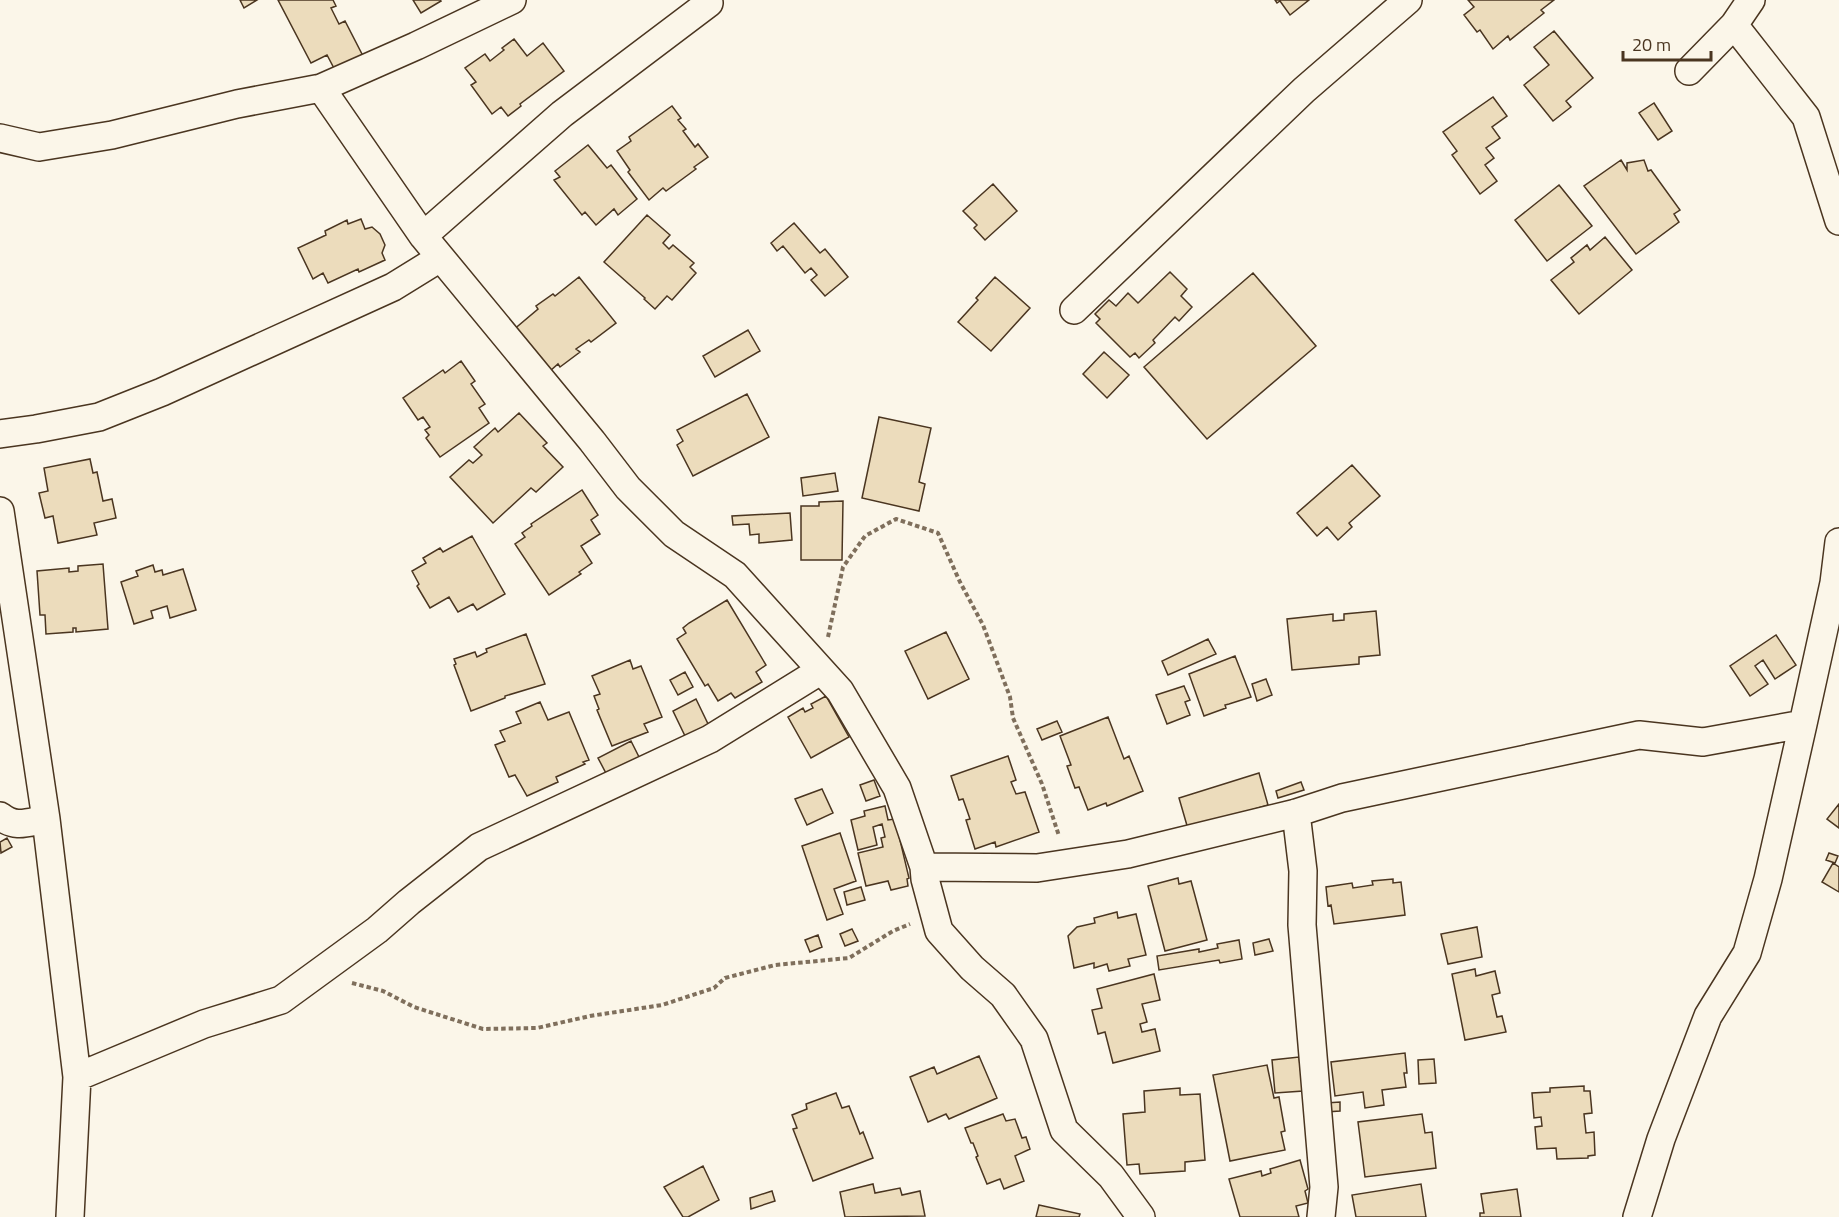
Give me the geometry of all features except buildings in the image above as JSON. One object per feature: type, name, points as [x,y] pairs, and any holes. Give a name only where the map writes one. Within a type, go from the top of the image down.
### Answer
[{"type":"street","points":[[0,138],[39,147],[112,135],[237,105],[321,88],[512,0]]},
{"type":"street","points":[[1074,310],[1304,90],[1408,0]]},
{"type":"street","points":[[1689,71],[1734,25],[1751,0]]},
{"type":"street","points":[[423,236],[562,114],[709,3]]},
{"type":"street","points":[[1734,25],[1806,117],[1839,221]]},
{"type":"street","points":[[321,88],[423,236],[628,488],[674,534],[735,574],[840,691],[897,788],[924,867],[939,931],[972,968],[1003,995],[1034,1039],[1064,1130],[1111,1176],[1140,1217]]},
{"type":"street","points":[[0,434],[99,417],[162,392],[393,287],[440,258]]},
{"type":"street","points":[[0,511],[46,819],[77,1077],[70,1217]]},
{"type":"street","points":[[1638,1217],[1661,1139],[1708,1016],[1747,954],[1768,879],[1803,724],[1834,583],[1839,542]]},
{"type":"street","points":[[77,1077],[204,1024],[281,1000],[377,930],[479,847],[710,739],[820,671]]},
{"type":"street","points":[[924,867],[1037,868],[1128,855],[1296,813],[1342,798],[1639,735],[1703,742],[1803,724]]},
{"type":"street","points":[[1296,813],[1303,871],[1302,925],[1324,1187],[1321,1217]]},
{"type":"street","points":[[0,816],[11,824],[46,819]]},
{"type":"path","points":[[820,671],[843,567],[865,536],[896,519],[938,533],[983,625],[1011,697],[1013,718],[1042,784],[1062,847],[1065,864]]},
{"type":"path","points":[[326,967],[344,981],[383,991],[414,1007],[483,1029],[537,1029],[590,1016],[662,1005],[714,988],[725,978],[775,965],[849,958],[893,931],[934,913]]}]
